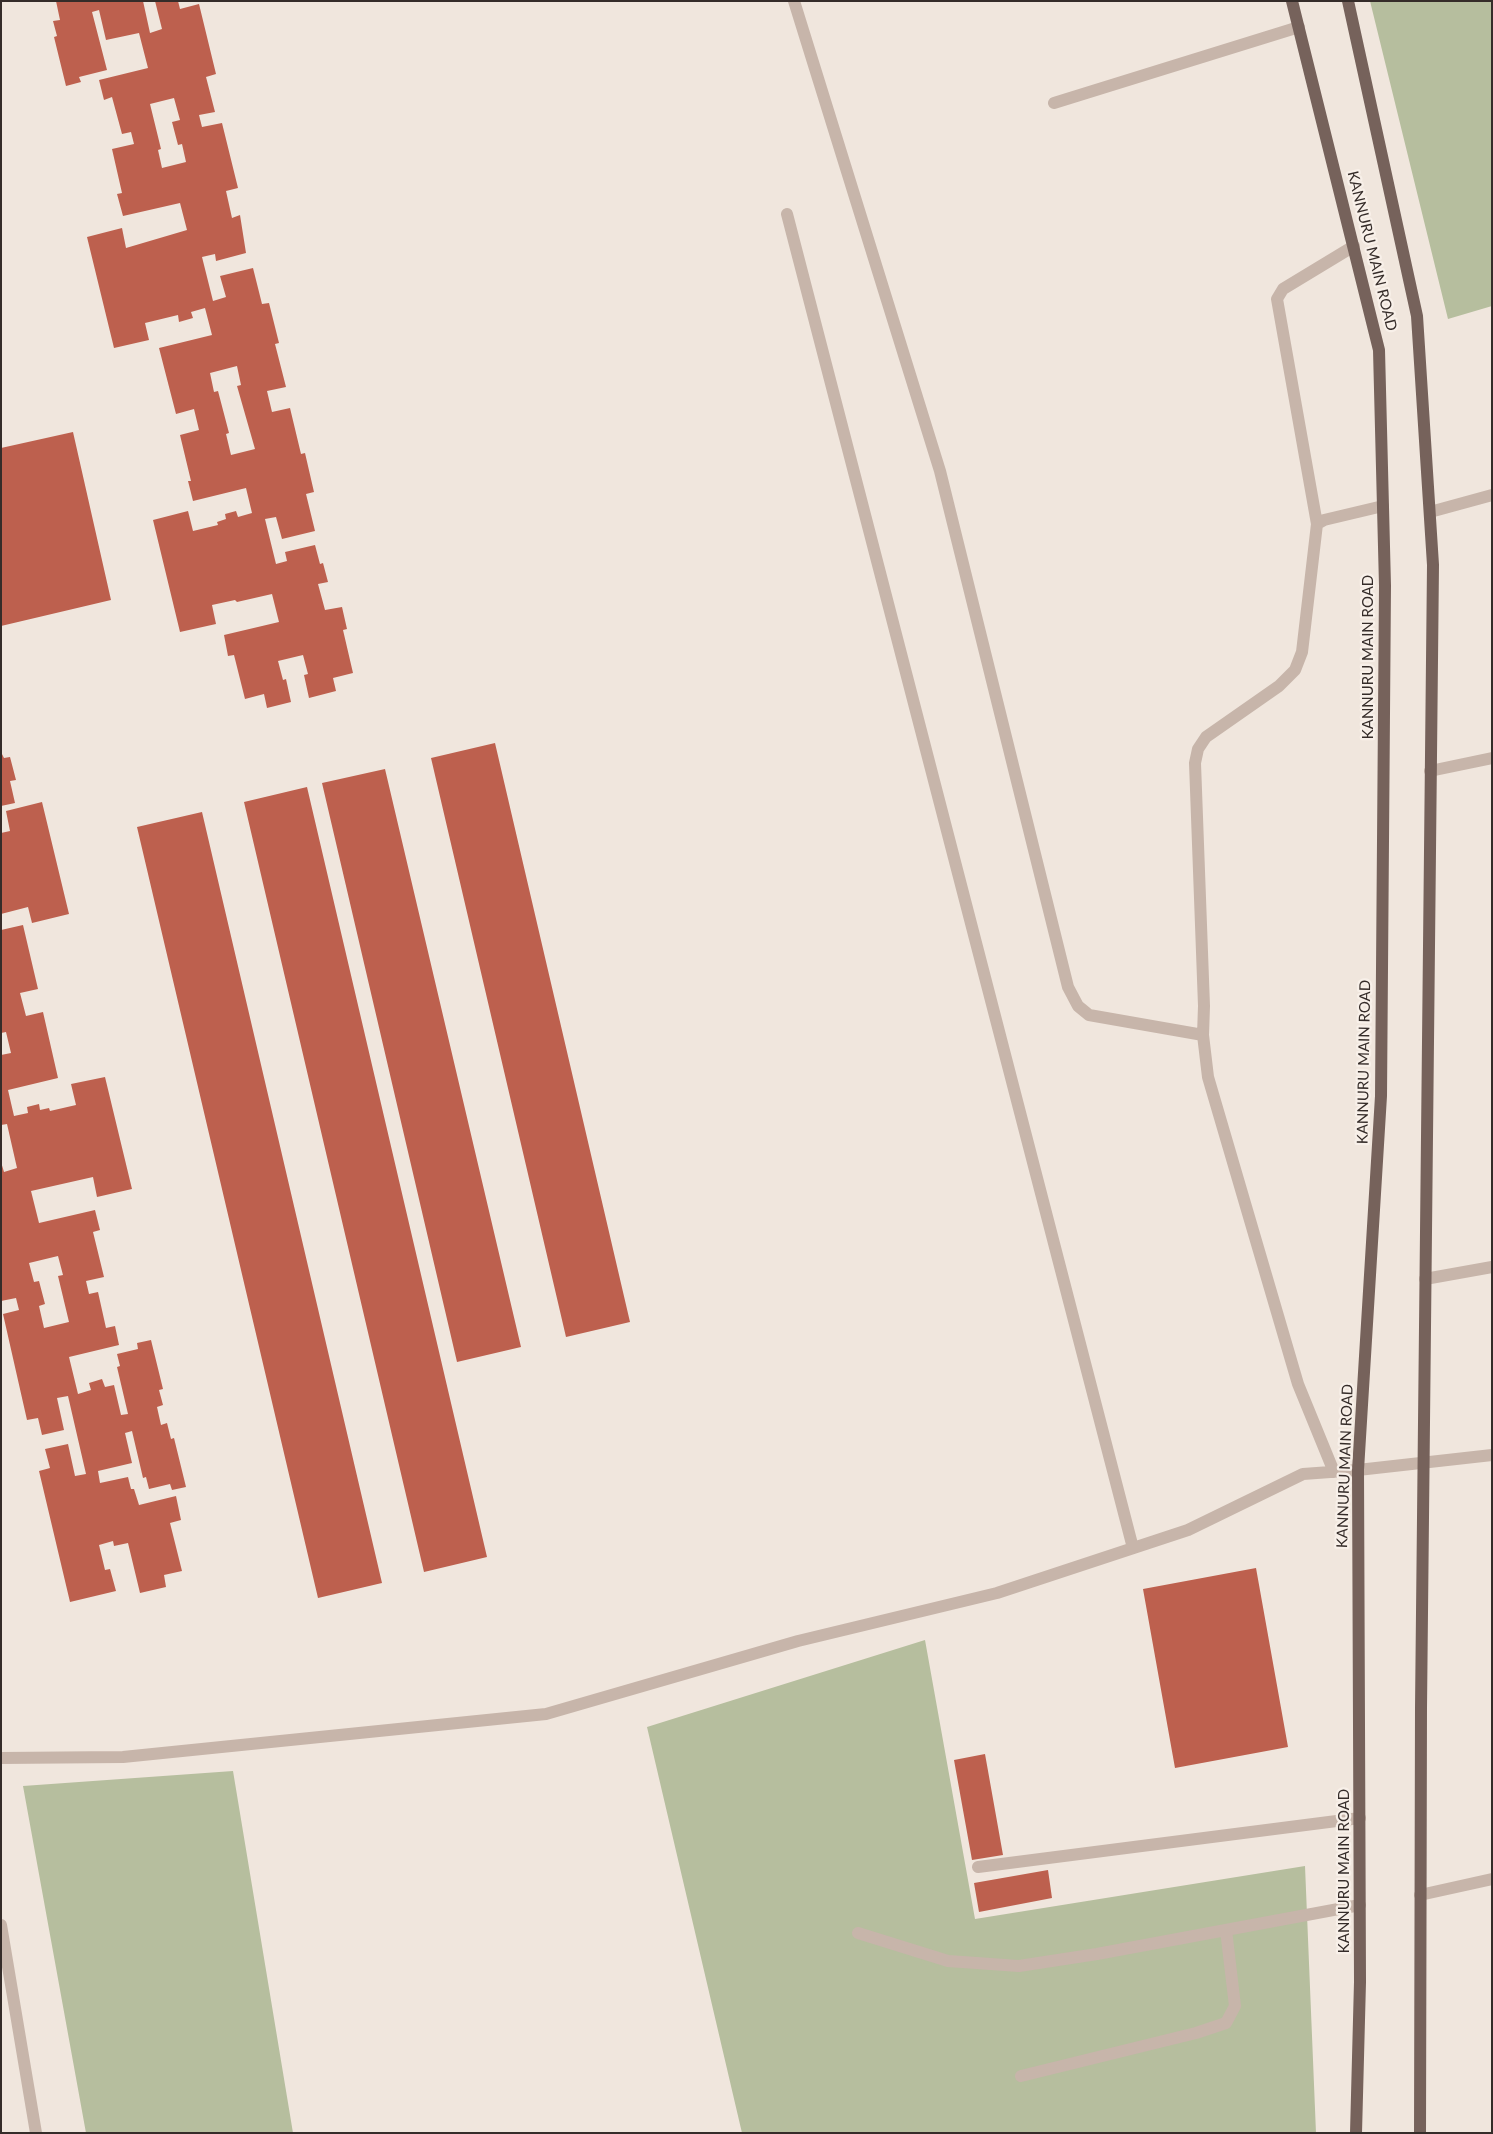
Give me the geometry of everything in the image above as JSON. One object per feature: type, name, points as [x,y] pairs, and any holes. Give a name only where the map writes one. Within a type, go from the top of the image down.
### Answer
[{"type":"main road","name":"KANNURU MAIN ROAD","points":[[1292,1],[1379,350],[1385,586],[1381,1096],[1358,1470],[1360,1905],[1356,2133]]},
{"type":"main road","points":[[1348,1],[1417,316],[1433,565],[1423,1464],[1420,2133]]},
{"type":"street","points":[[794,1],[940,471],[1068,987],[1078,1006],[1089,1015],[1202,1035]]},
{"type":"street","points":[[1054,103],[1299,27]]},
{"type":"street","points":[[787,214],[1133,1548]]},
{"type":"street","points":[[1334,1472],[1298,1384],[1208,1077],[1202,1035],[1204,1006],[1195,763],[1198,749],[1206,738],[1279,686],[1295,670],[1302,652],[1317,524],[1277,299],[1283,289],[1354,246]]},
{"type":"street","points":[[1430,512],[1492,495]]},
{"type":"street","points":[[1317,524],[1324,520],[1383,506]]},
{"type":"street","points":[[1430,771],[1492,758]]},
{"type":"street","points":[[1425,1279],[1492,1268]]},
{"type":"street","points":[[1,1758],[123,1757],[546,1714],[798,1641],[997,1593],[1188,1530],[1303,1474],[1423,1464],[1492,1455]]},
{"type":"street","points":[[978,1868],[1360,1818]]},
{"type":"street","points":[[1420,1895],[1492,1879]]},
{"type":"street","points":[[858,1933],[948,1961],[1019,1966],[1097,1954],[1360,1905]]},
{"type":"street","points":[[1,1925],[36,2133]]},
{"type":"street","points":[[1021,2076],[1196,2034],[1226,2023],[1235,2006],[1226,1930]]},
{"type":"green space","points":[[1370,1],[1492,1],[1492,306],[1448,319]]},
{"type":"green space","points":[[925,1640],[975,1919],[1305,1866],[1316,2133],[742,2133],[647,1727]]},
{"type":"green space","points":[[233,1771],[293,2133],[86,2133],[23,1786]]},
{"type":"building","points":[[56,1],[143,1],[150,33],[162,29],[155,1],[178,1],[180,9],[199,4],[216,74],[206,77],[215,112],[199,115],[202,127],[222,123],[238,188],[226,191],[232,218],[240,215],[246,253],[216,261],[215,254],[202,257],[213,301],[226,297],[220,276],[253,268],[262,304],[269,303],[279,343],[275,344],[286,387],[267,391],[272,412],[290,408],[301,454],[305,453],[314,492],[306,494],[315,531],[282,539],[276,517],[265,519],[276,564],[287,561],[285,552],[315,545],[320,564],[323,563],[328,582],[318,584],[325,610],[342,607],[347,629],[343,630],[353,673],[333,678],[336,691],[309,698],[304,675],[308,674],[303,655],[278,661],[283,680],[286,679],[291,702],[267,708],[264,694],[245,699],[234,655],[228,656],[224,635],[279,622],[272,594],[237,602],[235,600],[212,605],[216,624],[180,632],[153,520],[188,511],[193,531],[218,525],[217,522],[226,519],[225,514],[236,511],[238,517],[252,513],[246,488],[193,501],[188,481],[191,481],[180,435],[199,430],[194,409],[176,414],[159,348],[212,335],[205,308],[191,312],[193,318],[179,322],[178,315],[145,323],[149,340],[114,348],[87,237],[122,228],[126,248],[187,230],[180,203],[123,216],[117,194],[122,193],[112,149],[134,144],[131,132],[122,134],[112,97],[104,100],[99,80],[148,68],[139,33],[106,40],[99,10],[92,12],[107,70],[79,77],[81,82],[66,86],[54,37],[57,36],[53,21],[60,20]],"holes":[[[174,98],[180,120],[172,122],[178,145],[182,144],[186,162],[162,168],[158,150],[161,149],[150,104]],[[237,366],[241,385],[237,386],[255,449],[231,455],[226,434],[229,433],[218,391],[214,392],[210,373]]]},
{"type":"building","points":[[73,432],[111,600],[1,626],[1,448]]},
{"type":"building","points":[[495,743],[630,1322],[566,1337],[431,758]]},
{"type":"building","points":[[1,752],[4,758],[10,757],[16,780],[10,781],[15,803],[1,806]]},
{"type":"building","points":[[385,769],[521,1347],[457,1362],[322,783]]},
{"type":"building","points":[[307,787],[487,1557],[424,1572],[244,802]]},
{"type":"building","points":[[42,802],[69,914],[32,923],[28,907],[1,914],[1,833],[10,831],[6,811]]},
{"type":"building","points":[[202,812],[382,1583],[318,1598],[137,827]]},
{"type":"building","points":[[23,925],[38,989],[20,993],[26,1016],[43,1012],[58,1078],[8,1090],[14,1116],[28,1113],[27,1107],[39,1104],[40,1110],[49,1108],[50,1111],[76,1105],[71,1084],[105,1077],[132,1189],[97,1197],[93,1177],[31,1191],[39,1223],[95,1210],[100,1230],[93,1232],[104,1277],[86,1281],[89,1294],[98,1292],[106,1328],[115,1326],[119,1345],[69,1357],[78,1394],[91,1390],[89,1383],[102,1379],[105,1387],[114,1385],[121,1415],[128,1414],[117,1367],[120,1366],[117,1354],[138,1349],[137,1343],[151,1340],[163,1389],[159,1390],[163,1405],[157,1407],[161,1425],[167,1423],[171,1439],[174,1438],[186,1487],[172,1490],[170,1484],[149,1489],[146,1477],[143,1478],[132,1431],[125,1433],[132,1463],[98,1471],[100,1483],[128,1477],[131,1489],[134,1489],[139,1505],[176,1496],[181,1520],[170,1523],[182,1571],[164,1575],[166,1587],[140,1593],[128,1543],[114,1546],[113,1541],[99,1545],[105,1570],[110,1569],[116,1591],[70,1602],[39,1471],[50,1468],[45,1449],[68,1444],[75,1476],[86,1474],[68,1396],[57,1398],[64,1430],[42,1435],[38,1418],[27,1420],[3,1314],[19,1310],[16,1298],[1,1301],[1,1162],[4,1172],[17,1168],[7,1124],[1,1125],[1,1055],[11,1053],[6,1032],[1,1033],[1,930]],"holes":[[[58,1256],[63,1275],[58,1276],[69,1322],[44,1328],[39,1306],[45,1304],[39,1281],[34,1282],[29,1263]]]},
{"type":"building","points":[[1256,1568],[1288,1747],[1175,1768],[1143,1589]]},
{"type":"building","points":[[985,1754],[1003,1855],[972,1860],[954,1760]]},
{"type":"building","points":[[1048,1870],[1052,1898],[979,1912],[974,1883]]}]
